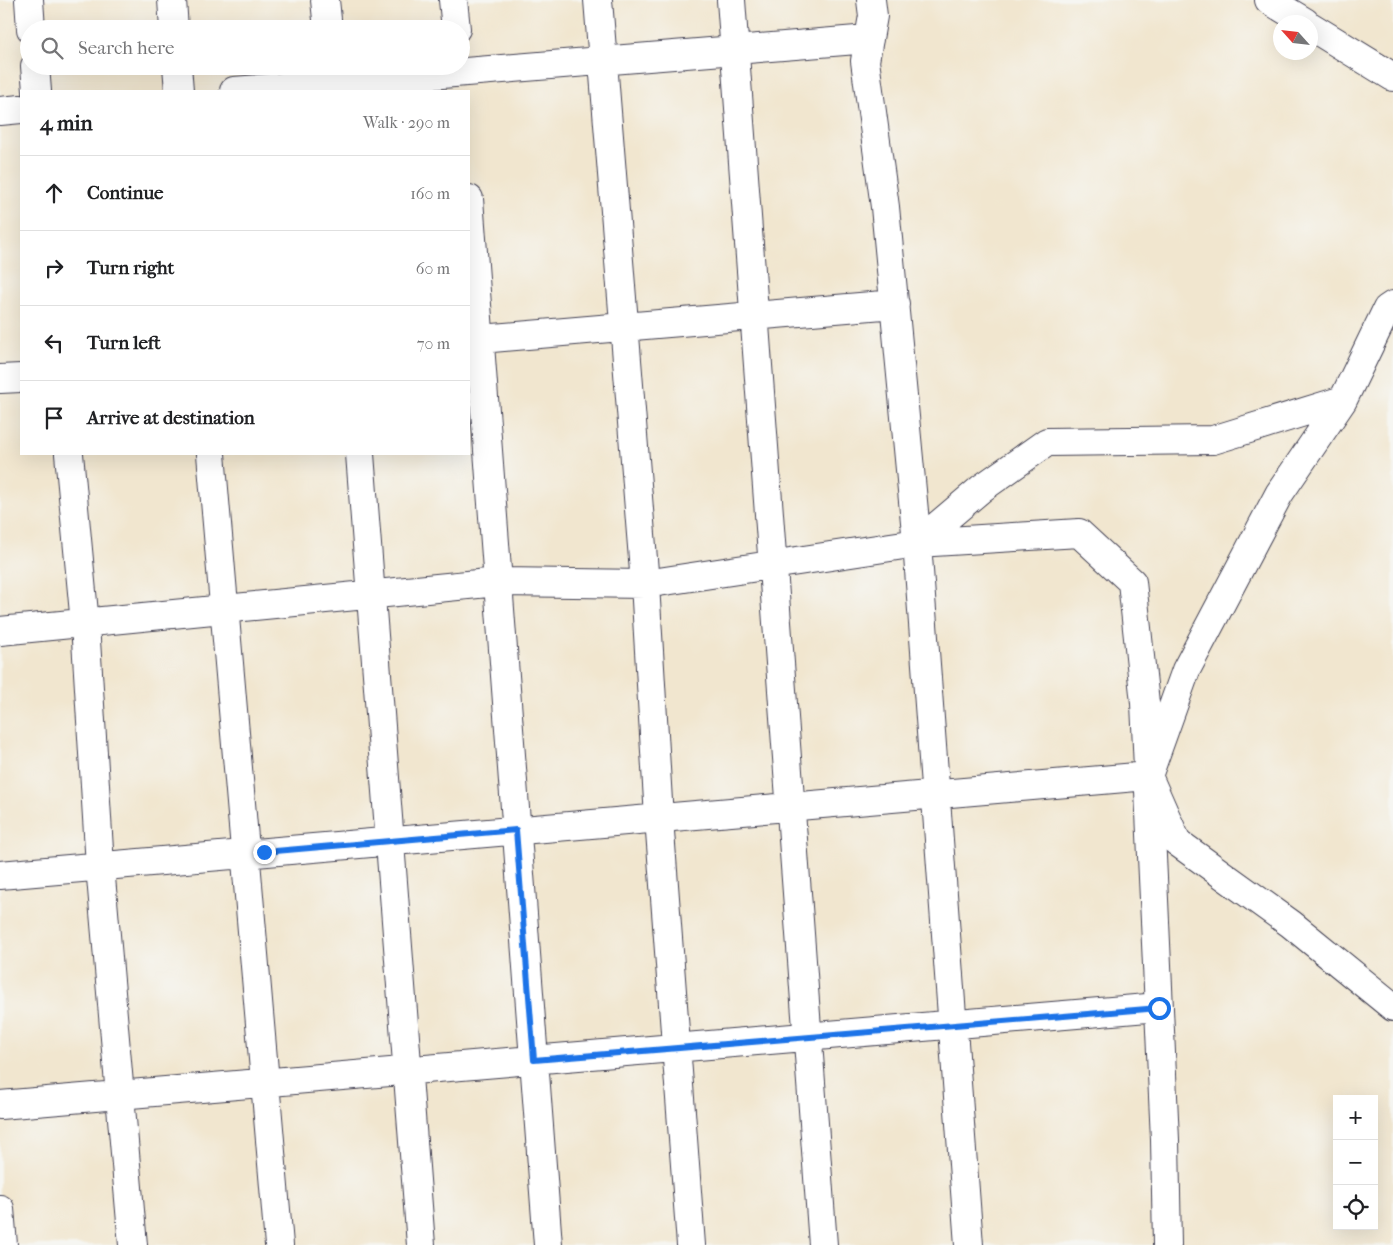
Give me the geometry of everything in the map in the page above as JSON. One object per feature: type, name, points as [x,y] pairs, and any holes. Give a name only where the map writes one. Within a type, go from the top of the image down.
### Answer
[{"type":"main road","points":[[29,0],[30,20]]},
{"type":"main road","points":[[172,0],[173,20]]},
{"type":"main road","points":[[325,0],[327,20]]},
{"type":"main road","points":[[453,0],[455,20]]},
{"type":"main road","points":[[598,0],[645,584],[659,818],[692,1245]]},
{"type":"main road","points":[[730,0],[823,1245]]},
{"type":"main road","points":[[871,0],[873,16],[865,61],[885,207],[917,543],[969,1245]]},
{"type":"main road","points":[[1268,0],[1293,15]]},
{"type":"main road","points":[[1318,31],[1393,77]]},
{"type":"main road","points":[[243,90],[332,80],[459,77],[603,61],[869,39]]},
{"type":"main road","points":[[36,75],[37,90]]},
{"type":"main road","points":[[178,75],[180,90]]},
{"type":"main road","points":[[0,111],[20,109]]},
{"type":"main road","points":[[470,227],[474,340],[498,582],[548,1245]]},
{"type":"main road","points":[[474,340],[895,304]]},
{"type":"main road","points":[[1393,305],[1387,309],[1343,400],[1279,494],[1186,670],[1148,776],[1177,842],[1291,924],[1393,1007]]},
{"type":"main road","points":[[0,379],[20,378]]},
{"type":"main road","points":[[917,543],[982,488],[1047,442],[1213,440],[1343,400]]},
{"type":"main road","points":[[69,455],[85,624],[100,866],[133,1245]]},
{"type":"main road","points":[[211,455],[279,1245]]},
{"type":"main road","points":[[360,455],[421,1245]]},
{"type":"main road","points":[[0,631],[498,582],[645,584],[917,543],[1079,534],[1132,582],[1145,703],[1159,1008],[1167,1245]]},
{"type":"main road","points":[[0,875],[1148,776]]},
{"type":"main road","points":[[0,1106],[1159,1008]]},
{"type":"main road","points":[[0,1210],[3,1245]]},
{"type":"route","points":[[264,852],[516,830],[534,1060],[1159,1008]]}]
